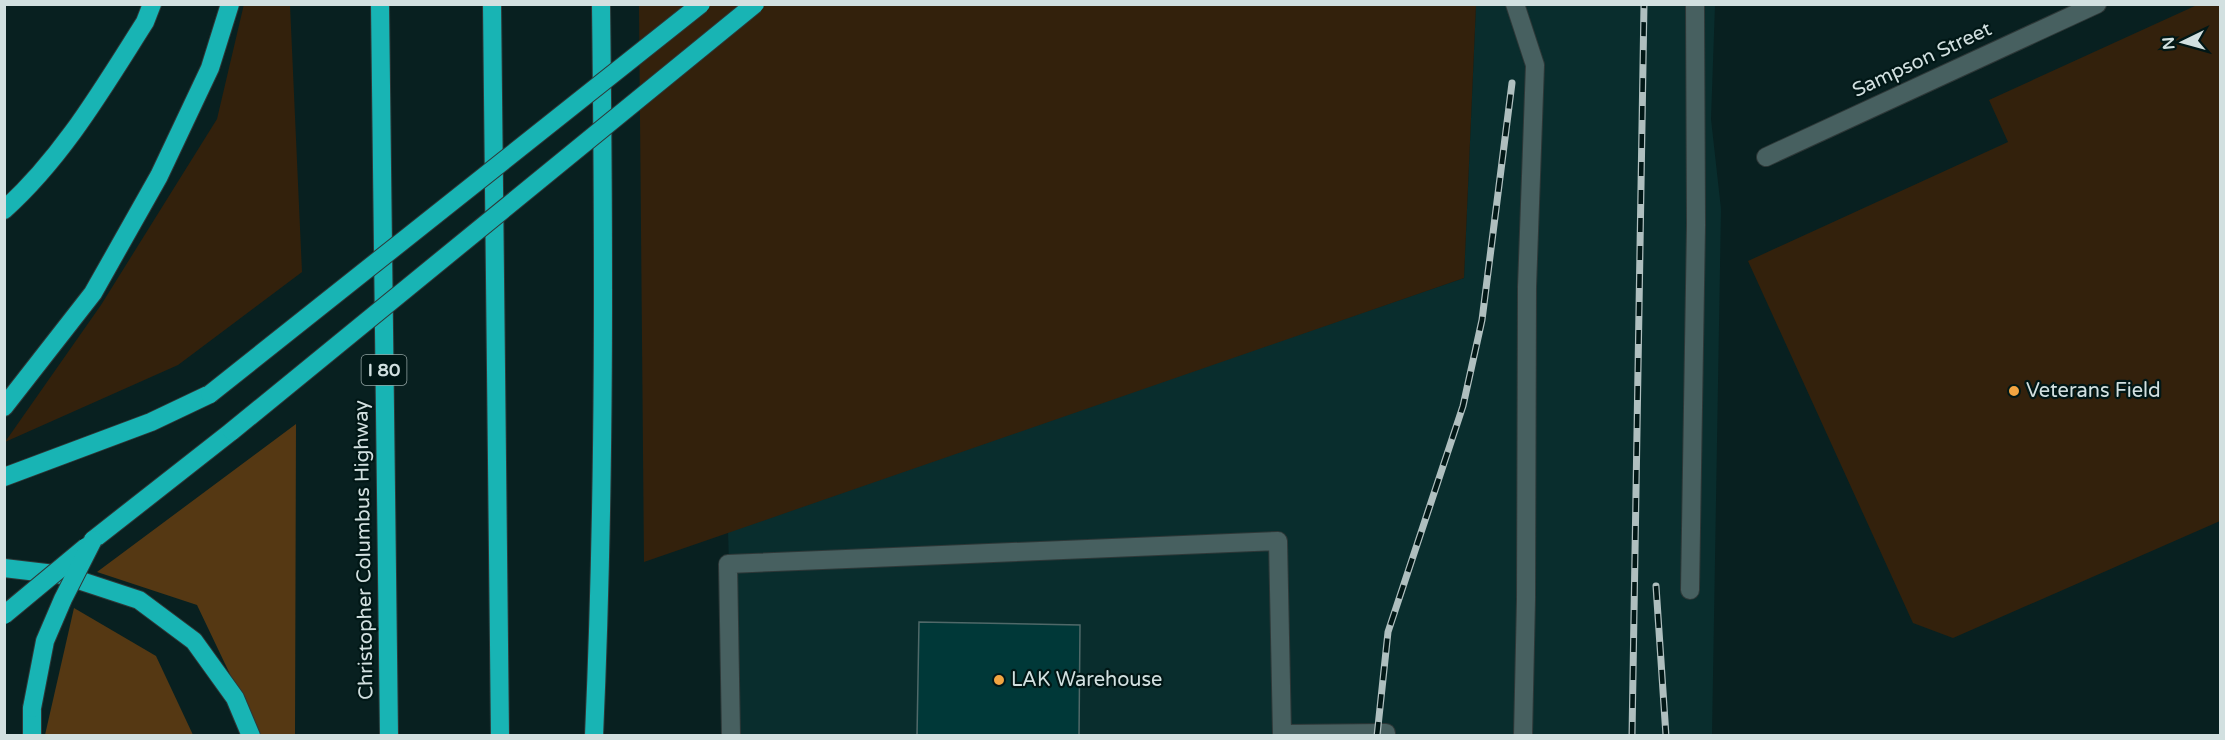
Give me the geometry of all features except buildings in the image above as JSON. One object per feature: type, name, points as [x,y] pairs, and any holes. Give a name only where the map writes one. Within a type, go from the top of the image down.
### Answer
[{"type":"highway","points":[[4,210],[20,196],[78,127],[145,22],[152,4]]},
{"type":"highway","points":[[4,407],[93,293],[159,176],[210,68],[230,4]]},
{"type":"highway","name":"Christopher Columbus Highway","points":[[380,4],[389,735]]},
{"type":"highway","points":[[492,4],[500,735]]},
{"type":"highway","points":[[594,735],[600,595],[603,219],[601,4]]},
{"type":"highway","points":[[4,477],[151,422],[210,393],[701,4]]},
{"type":"highway","points":[[4,615],[93,540],[231,431],[755,4]]},
{"type":"highway","points":[[32,735],[32,708],[45,641],[63,598],[93,540]]},
{"type":"highway","points":[[4,568],[63,575],[139,600],[194,641],[235,698],[251,735]]},
{"type":"street","points":[[1515,4],[1535,65],[1527,287],[1523,735]]},
{"type":"street","points":[[1690,590],[1696,225],[1695,4]]},
{"type":"street","name":"Sampson Street","points":[[1766,157],[2097,4]]},
{"type":"street","points":[[730,735],[728,564],[1278,541],[1282,734],[1386,733],[1385,735]]},
{"type":"shaded area","points":[[244,4],[290,5],[302,272],[178,365],[5,442],[101,305],[217,119]]},
{"type":"shaded area","points":[[639,5],[1476,5],[1464,278],[644,562]]},
{"type":"shaded area","points":[[1476,5],[1715,5],[1711,119],[1721,209],[1712,735],[734,735],[728,530],[1464,278]]},
{"type":"shaded area","name":"Veterans Field","points":[[2197,5],[2220,5],[2220,521],[1953,638],[1913,623],[1748,261],[2008,142],[1989,100]]},
{"type":"shaded area","points":[[296,424],[295,735],[259,735],[197,605],[97,572]]},
{"type":"shaded area","points":[[74,608],[156,656],[193,735],[45,735]]},
{"type":"railway","points":[[1632,736],[1644,4]]},
{"type":"railway","points":[[1377,736],[1388,632],[1463,406],[1482,320],[1512,83]]},
{"type":"railway","points":[[1656,586],[1666,736]]},
{"type":"place","name":"Veterans Field","points":[[2014,391]]},
{"type":"place","name":"LAK Warehouse","points":[[999,680]]}]
